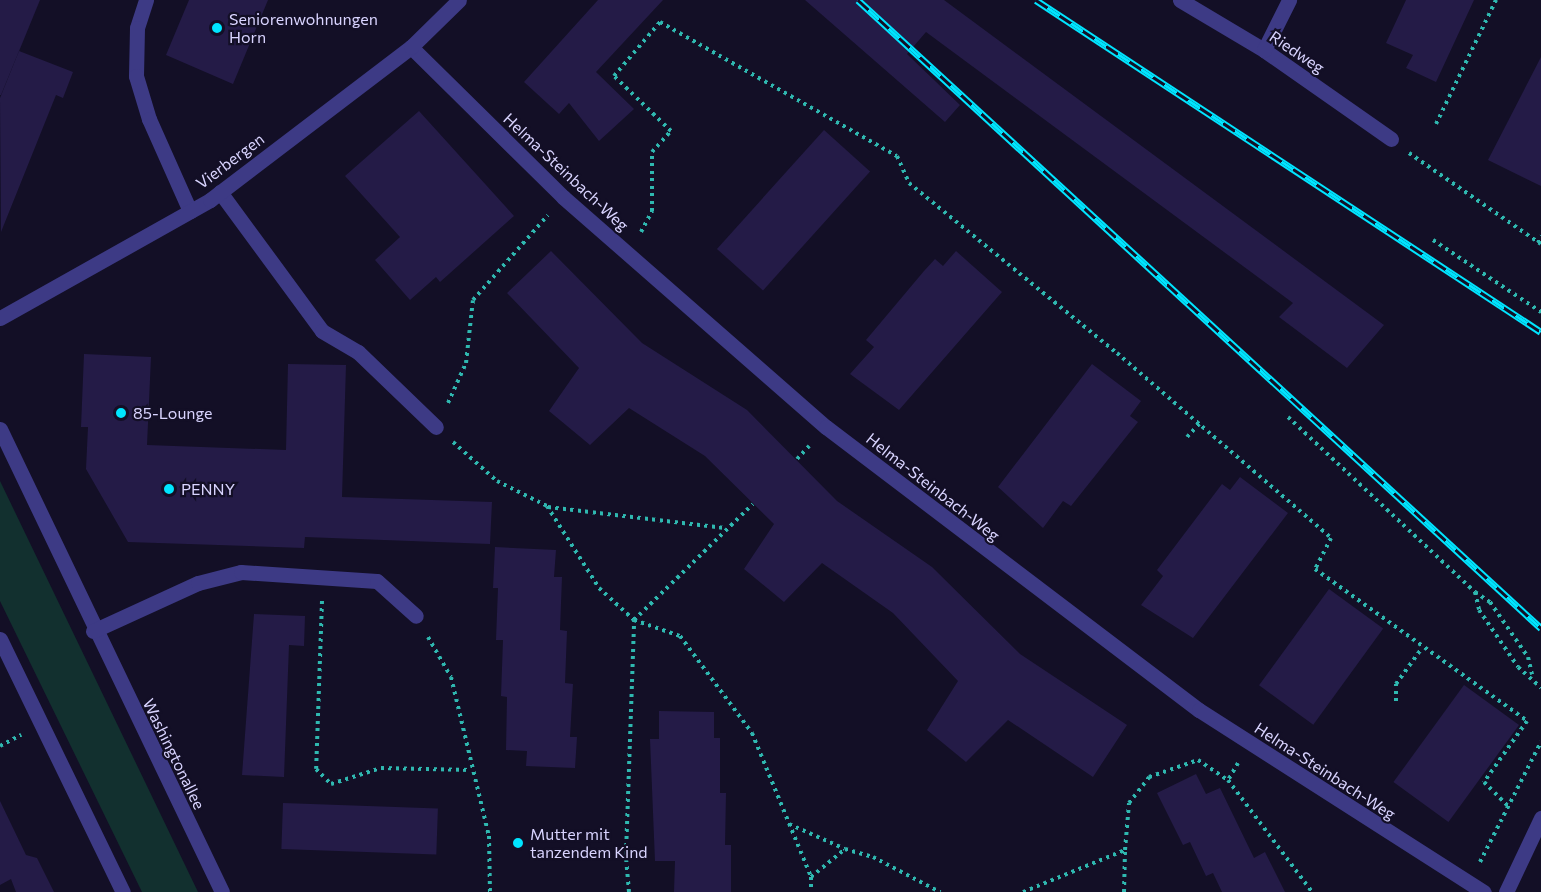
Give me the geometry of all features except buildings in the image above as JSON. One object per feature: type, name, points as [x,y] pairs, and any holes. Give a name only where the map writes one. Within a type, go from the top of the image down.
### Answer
[{"type":"street","points":[[146,0],[137,28],[136,76],[149,119],[190,211]]},
{"type":"street","name":"Vierbergen","points":[[0,318],[220,192],[411,47],[459,0]]},
{"type":"street","name":"Riedweg","points":[[1180,0],[1263,50],[1391,139]]},
{"type":"street","points":[[1263,50],[1289,0]]},
{"type":"street","name":"Helma-Steinbach-Weg","points":[[411,47],[563,197],[826,427],[1087,628],[1249,744],[1484,892]]},
{"type":"street","points":[[220,192],[322,331],[357,352],[436,427]]},
{"type":"street","name":"Washingtonallee","points":[[0,429],[93,631],[222,892]]},
{"type":"street","points":[[93,631],[231,573],[323,574],[376,581],[416,616]]},
{"type":"street","points":[[0,639],[123,892]]},
{"type":"street","points":[[1506,892],[1541,818]]},
{"type":"path","points":[[1436,124],[1496,0]]},
{"type":"path","points":[[628,256],[652,211],[652,152],[670,131],[614,76],[660,22],[897,156],[909,183],[1198,424],[1330,538],[1315,569],[1422,648],[1527,721],[1484,782],[1508,806]]},
{"type":"path","points":[[1391,139],[1539,244],[1541,236]]},
{"type":"path","points":[[563,197],[472,300],[466,363],[436,427],[497,481],[547,507],[725,528]]},
{"type":"path","points":[[1433,240],[1541,312]]},
{"type":"path","points":[[1288,417],[1475,592],[1490,602],[1528,657],[1532,675],[1541,688]]},
{"type":"path","points":[[1187,437],[1198,424]]},
{"type":"path","points":[[629,892],[626,854],[634,620],[725,528],[753,504]]},
{"type":"path","points":[[547,507],[599,588],[634,620],[680,636],[752,733],[811,877],[811,892]]},
{"type":"path","points":[[323,574],[316,769],[331,784],[381,768],[471,770]]},
{"type":"path","points":[[1475,592],[1479,610],[1518,667],[1532,675]]},
{"type":"path","points":[[416,616],[451,677],[471,770],[489,836],[490,892]]},
{"type":"path","points":[[1396,701],[1396,684],[1422,648]]},
{"type":"path","points":[[1468,884],[1541,742]]},
{"type":"path","points":[[1228,780],[1249,744]]},
{"type":"path","points":[[1124,892],[1129,803],[1149,777],[1198,760],[1228,780],[1312,892]]},
{"type":"path","points":[[789,824],[845,849],[873,857],[940,892]]},
{"type":"path","points":[[811,877],[845,849]]},
{"type":"path","points":[[1023,892],[1125,850]]},
{"type":"green space","points":[[0,481],[198,892],[142,892],[0,601]]},
{"type":"railway","points":[[858,0],[1541,628]]},
{"type":"railway","points":[[1036,0],[1541,332]]},
{"type":"place","name":"Seniorenwohnungen Horn","points":[[217,28]]},
{"type":"place","name":"85-Lounge","points":[[121,413]]},
{"type":"place","name":"PENNY","points":[[169,489]]},
{"type":"place","name":"Mutter mit tanzendem Kind","points":[[518,843]]}]
